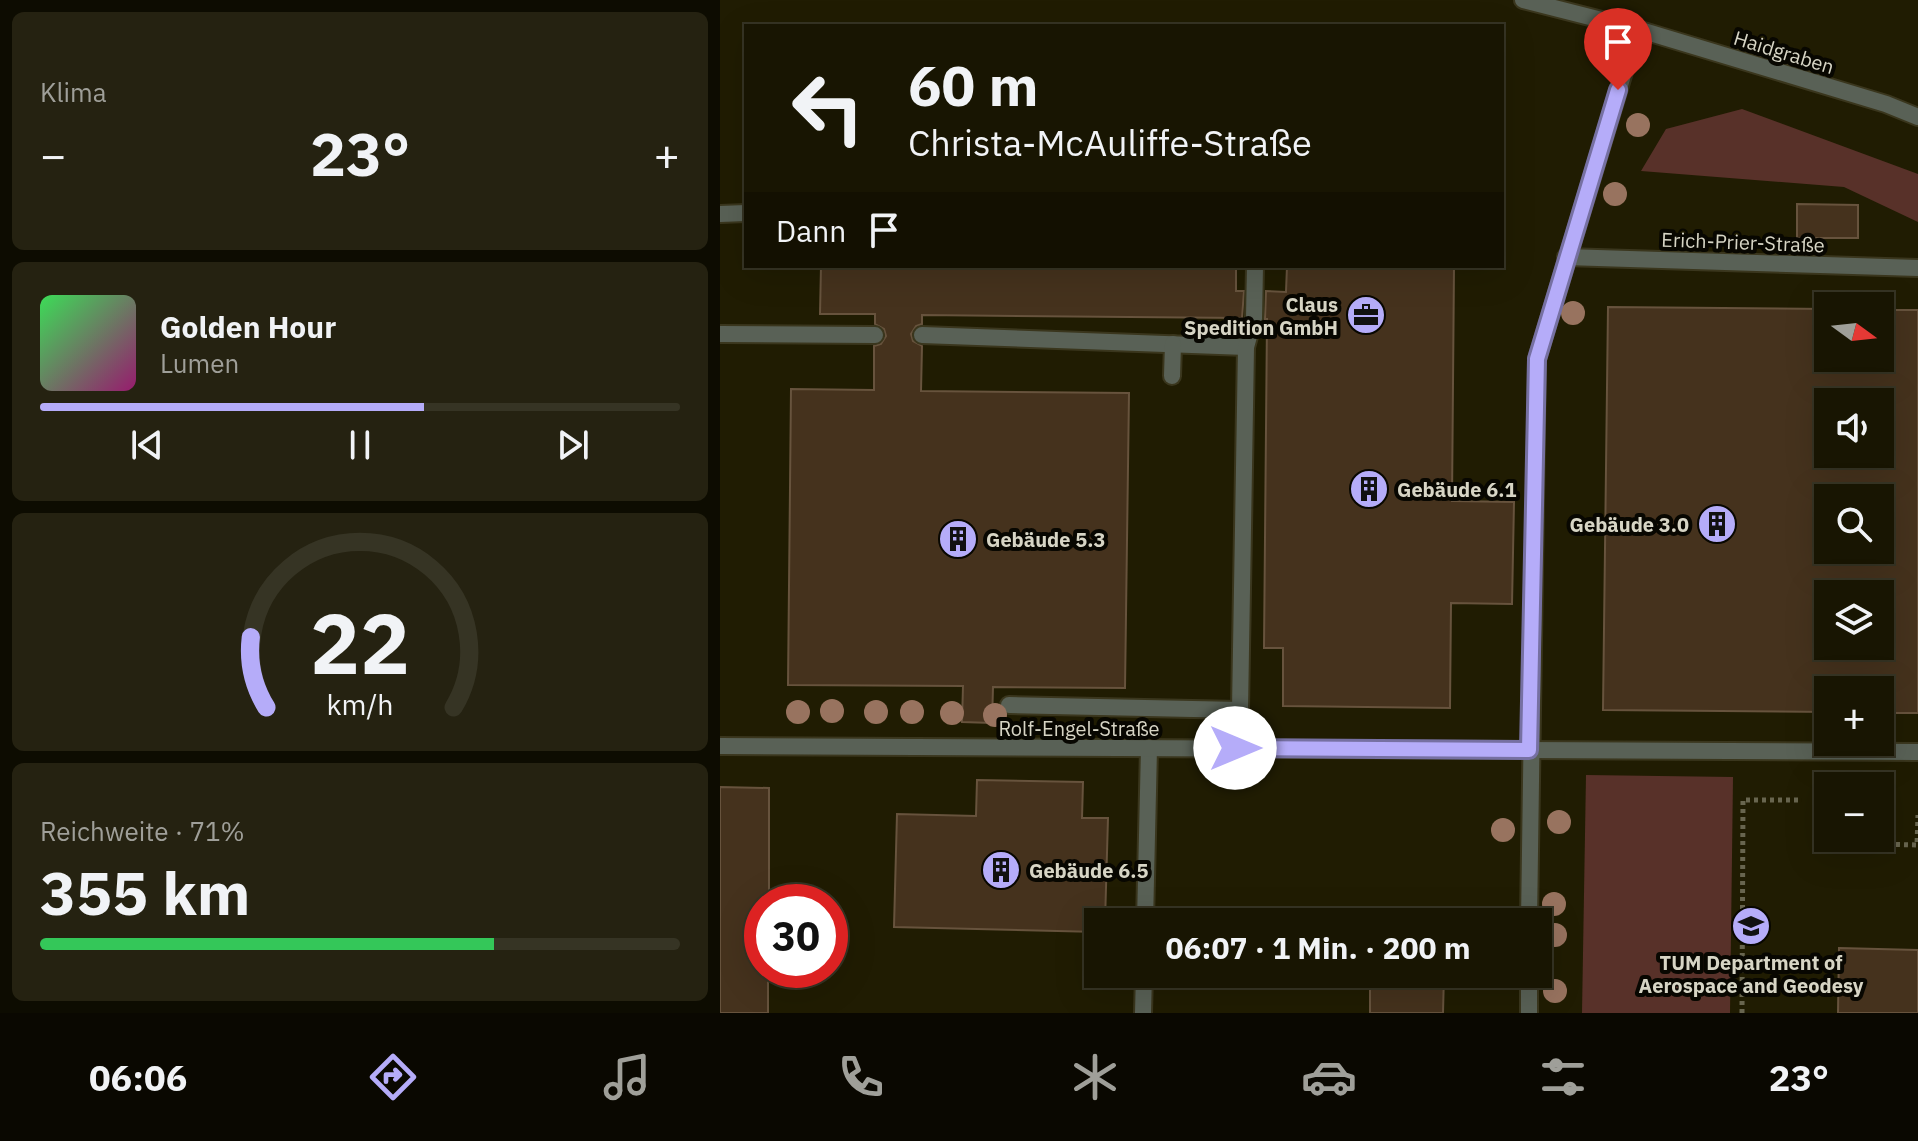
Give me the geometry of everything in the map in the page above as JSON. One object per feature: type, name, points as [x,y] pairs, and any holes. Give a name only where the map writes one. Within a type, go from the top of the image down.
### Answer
[{"type":"street","name":"Haidgraben","points":[[1523,0],[1637,29],[1856,95],[1918,117]]},
{"type":"street","points":[[1529,908],[1537,359],[1637,29]]},
{"type":"street","points":[[720,214],[744,213]]},
{"type":"street","name":"Erich-Prier-Straße","points":[[1566,257],[1918,268]]},
{"type":"street","points":[[1235,748],[1240,710],[1246,347],[1254,318],[1255,268]]},
{"type":"street","points":[[720,334],[875,335]]},
{"type":"street","points":[[922,335],[1246,347]]},
{"type":"street","points":[[1172,376],[1173,344]]},
{"type":"street","points":[[1009,705],[1240,710]]},
{"type":"street","name":"Rolf-Engel-Straße","points":[[720,746],[1918,752]]},
{"type":"street","points":[[1145,908],[1149,748]]},
{"type":"street","points":[[1143,1013],[1144,988]]},
{"type":"street","points":[[1529,988],[1529,1013]]},
{"type":"path","points":[[1742,1013],[1743,800],[1802,800]]},
{"type":"path","points":[[1894,844],[1917,845],[1918,815]]},
{"type":"shaded area","points":[[1742,109],[1918,174],[1918,222],[1844,187],[1641,171],[1666,129]]},
{"type":"shaded area","points":[[1586,775],[1733,777],[1730,1013],[1582,1013]]},
{"type":"building","points":[[1797,204],[1858,205],[1858,238],[1797,238]]},
{"type":"building","name":"Gebäude 5.3","points":[[821,268],[1236,268],[1236,291],[1244,291],[1242,318],[922,315],[922,324],[916,326],[911,334],[913,341],[922,346],[921,391],[1129,393],[1125,688],[993,687],[992,723],[962,722],[963,686],[788,685],[791,389],[874,390],[874,346],[881,344],[886,336],[884,329],[875,324],[875,314],[820,314]]},
{"type":"building","name":"Gebäude 6.1","points":[[1287,268],[1454,268],[1452,501],[1514,502],[1512,604],[1451,603],[1450,708],[1283,706],[1283,648],[1264,648],[1265,319],[1266,291],[1286,292]]},
{"type":"building","name":"Gebäude 3.0","points":[[1608,307],[1814,309],[1814,372],[1894,372],[1894,310],[1918,310],[1918,713],[1894,713],[1894,676],[1814,676],[1814,712],[1603,710]]},
{"type":"building","name":"Gebäude 6.5","points":[[977,780],[1083,782],[1082,818],[1108,818],[1105,908],[1084,908],[1084,932],[894,927],[897,814],[976,816]]},
{"type":"building","points":[[720,787],[769,788],[769,884],[744,884],[744,988],[768,988],[768,1013],[720,1013]]},
{"type":"building","points":[[1839,948],[1918,950],[1918,1013],[1838,1013]]},
{"type":"building","points":[[1370,988],[1444,988],[1443,1013],[1370,1013]]},
{"type":"place","name":"Claus Spedition GmbH","points":[[1366,315]]},
{"type":"place","name":"Gebäude 6.1","points":[[1369,489]]},
{"type":"place","name":"Gebäude 3.0","points":[[1717,524]]},
{"type":"place","name":"Gebäude 5.3","points":[[958,539]]},
{"type":"place","name":"Gebäude 6.5","points":[[1001,870]]},
{"type":"place","name":"TUM Department of Aerospace and Geodesy","points":[[1751,926]]},
{"type":"route","points":[[1235,748],[1529,750],[1537,359],[1618,90]]}]
